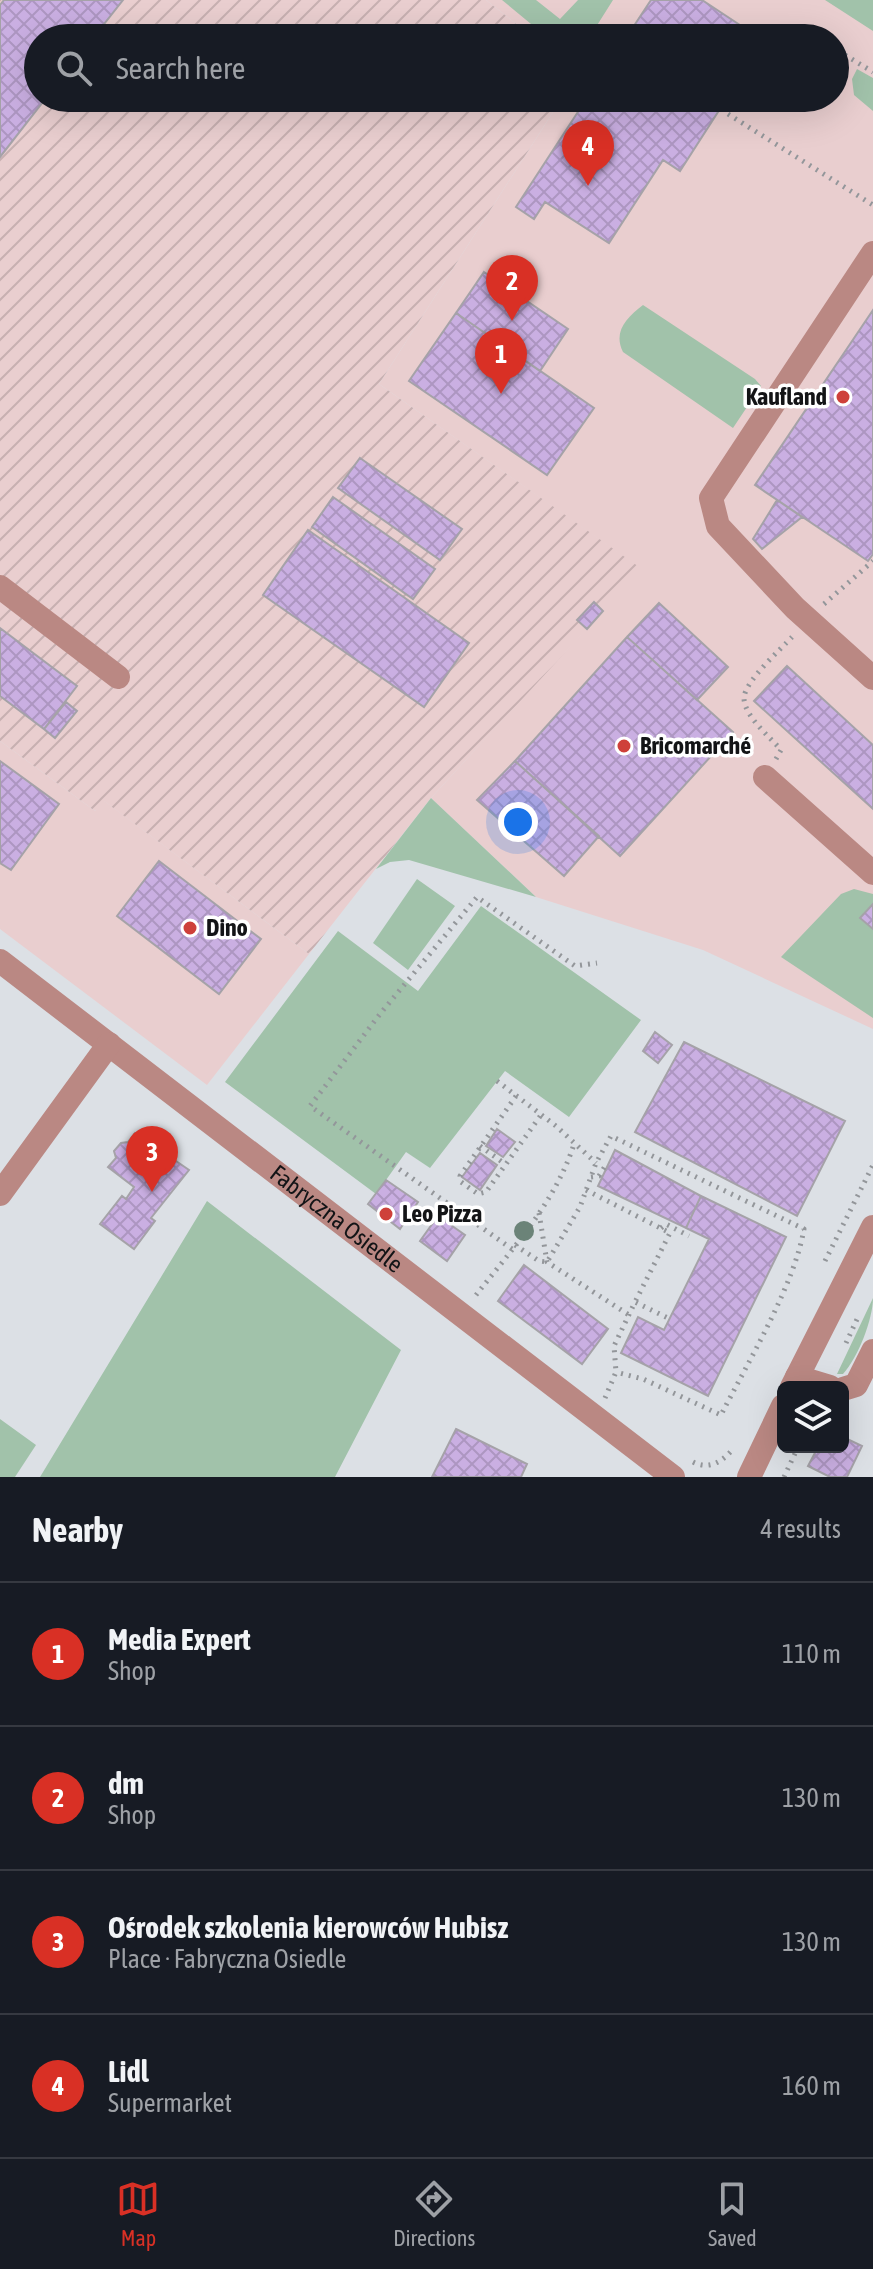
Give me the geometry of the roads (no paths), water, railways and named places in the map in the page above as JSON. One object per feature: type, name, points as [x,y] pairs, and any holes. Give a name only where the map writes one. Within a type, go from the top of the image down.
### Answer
[{"type":"street","points":[[873,253],[711,498],[718,526],[807,618],[873,678]]},
{"type":"street","points":[[0,587],[118,677]]},
{"type":"street","points":[[765,777],[873,873]]},
{"type":"street","name":"Fabryczna Osiedle","points":[[0,961],[681,1468]]},
{"type":"street","points":[[0,1194],[109,1044]]},
{"type":"street","points":[[796,1381],[873,1227]]},
{"type":"street","points":[[849,1386],[856,1385],[873,1351]]},
{"type":"street","points":[[749,1477],[777,1419]]},
{"type":"place","name":"Lidl","points":[[588,186]]},
{"type":"place","name":"dm","points":[[512,321]]},
{"type":"place","name":"Media Expert","points":[[501,394]]},
{"type":"place","name":"Kaufland","points":[[843,397]]},
{"type":"place","name":"Bricomarché","points":[[624,746]]},
{"type":"place","name":"Dino","points":[[190,928]]},
{"type":"place","name":"Ośrodek szkolenia kierowców Hubisz","points":[[152,1192]]},
{"type":"place","name":"Leo Pizza","points":[[386,1214]]}]
